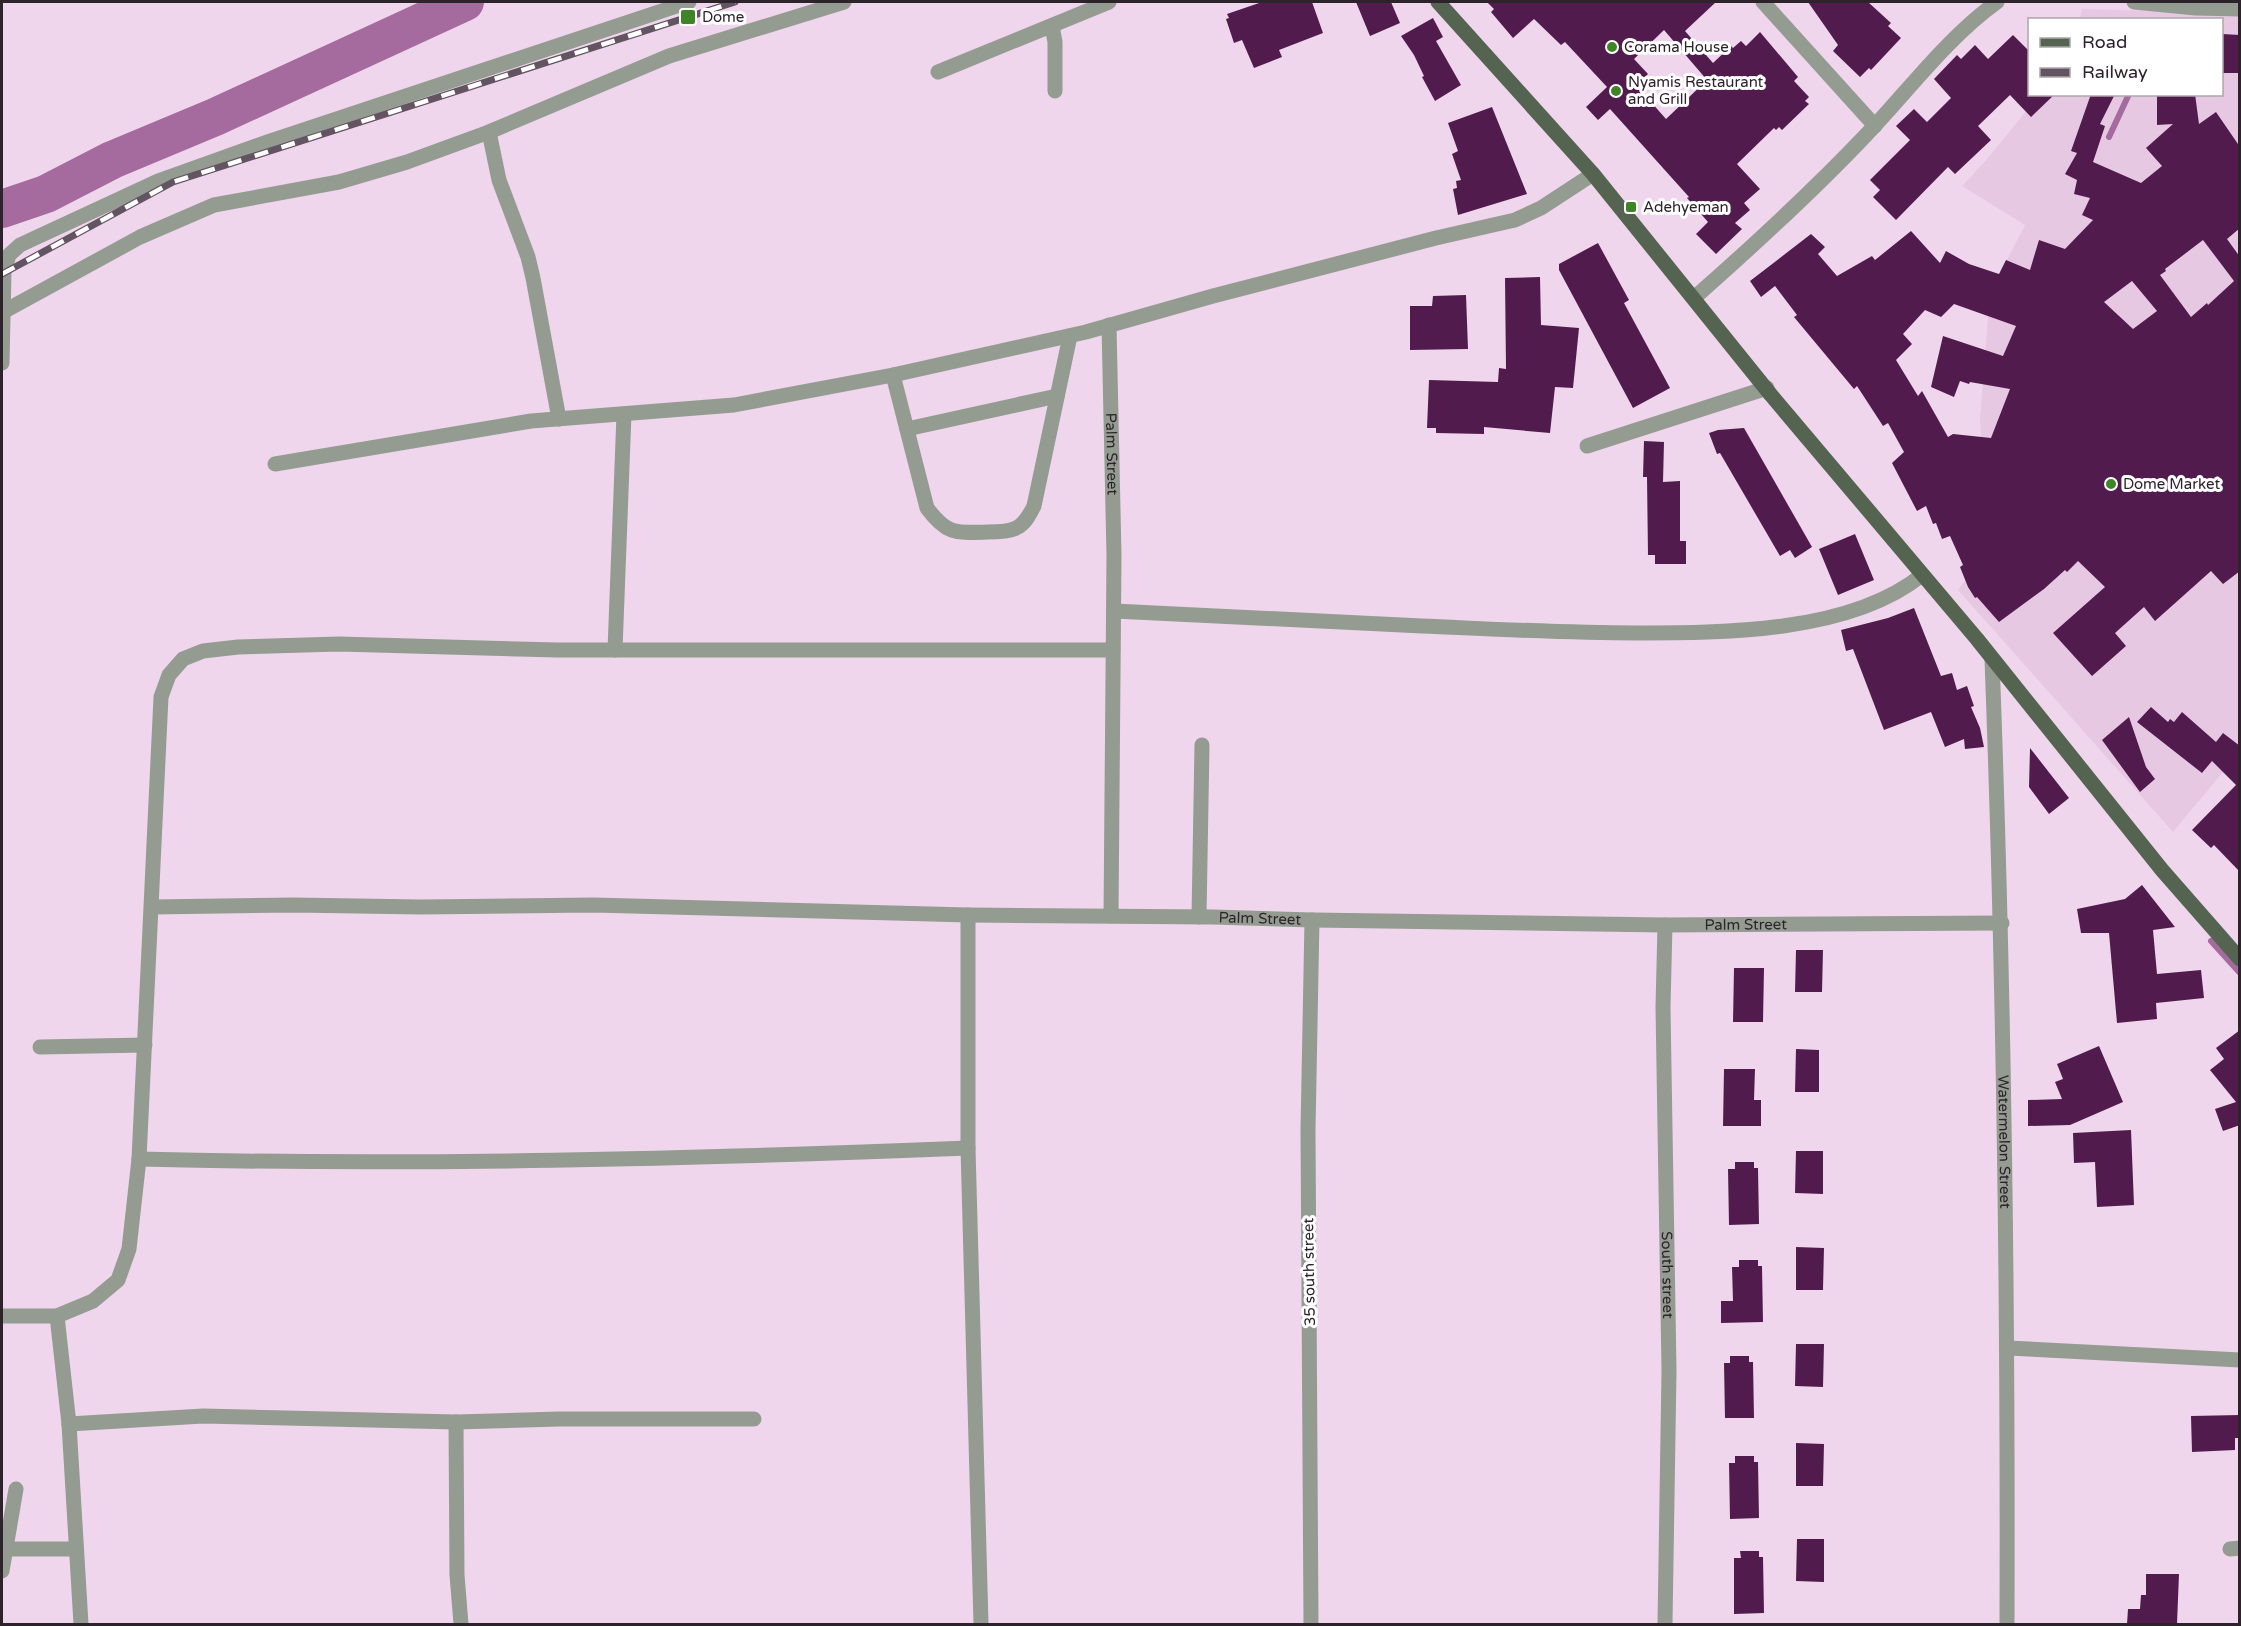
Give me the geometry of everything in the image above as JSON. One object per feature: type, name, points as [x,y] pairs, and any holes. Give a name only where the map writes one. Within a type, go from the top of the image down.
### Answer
[{"type":"main road","points":[[1438,2],[1593,174],[2155,861],[2240,959]]},
{"type":"street","points":[[2,363],[4,265],[9,255],[20,245],[158,182],[270,141],[689,2]]},
{"type":"street","points":[[3,312],[140,237],[214,205],[339,182],[407,162],[489,132],[669,56],[844,2]]},
{"type":"street","points":[[938,72],[1109,2]]},
{"type":"street","points":[[1763,2],[1875,126]]},
{"type":"street","points":[[1694,298],[1838,164],[1974,18],[1997,2]]},
{"type":"street","points":[[2134,2],[2196,8],[2240,9]]},
{"type":"street","points":[[1052,26],[1055,42],[1055,90]]},
{"type":"street","points":[[489,132],[499,180],[534,278],[559,419]]},
{"type":"street","points":[[275,464],[531,421],[734,405],[893,375],[1070,336],[1436,238],[1515,220],[1541,208],[1593,174]]},
{"type":"street","name":"Palm Street","points":[[1108,326],[1114,545],[1111,916],[1665,925],[2002,923]]},
{"type":"street","points":[[893,375],[927,507],[938,522],[957,533],[997,532],[1016,528],[1027,519],[1034,506],[1070,336]]},
{"type":"street","points":[[1587,446],[1767,388]]},
{"type":"street","points":[[907,429],[1057,396]]},
{"type":"street","points":[[615,650],[624,414]]},
{"type":"street","points":[[1114,611],[1599,633],[1711,633],[1812,622],[1875,603],[1904,590],[1922,575]]},
{"type":"street","points":[[2,1316],[57,1316],[93,1301],[118,1280],[129,1249],[139,1159],[160,697],[169,675],[183,659],[203,651],[238,647],[339,644],[615,650],[1113,650]]},
{"type":"street","name":"Watermelon Street","points":[[1992,659],[2002,923],[2007,1348],[2007,1624]]},
{"type":"street","points":[[1199,917],[1202,745]]},
{"type":"street","points":[[152,907],[594,905],[968,915],[1111,916]]},
{"type":"street","points":[[968,915],[968,1148],[981,1624]]},
{"type":"street","name":"35 south street","points":[[1311,1624],[1308,1130],[1312,920]]},
{"type":"street","name":"South street","points":[[1665,925],[1663,1008],[1669,1370],[1665,1624]]},
{"type":"street","points":[[40,1047],[145,1045]]},
{"type":"street","points":[[139,1159],[268,1162],[752,1157],[968,1148]]},
{"type":"street","points":[[57,1316],[69,1424],[81,1624]]},
{"type":"street","points":[[2007,1348],[2240,1360]]},
{"type":"street","points":[[69,1424],[203,1416],[456,1422],[559,1419],[753,1419]]},
{"type":"street","points":[[456,1422],[457,1575],[461,1624]]},
{"type":"street","points":[[2,1571],[15,1490]]},
{"type":"street","points":[[5,1549],[76,1549]]},
{"type":"shaded area","name":"Dome Market","points":[[2082,9],[2239,13],[2239,753],[2173,832],[1958,590],[1987,549],[1980,419],[1990,293],[2025,225],[1962,186],[2038,96],[2223,96],[2223,18],[2080,18]]},
{"type":"building","points":[[1262,2],[1312,2],[1323,33],[1279,50],[1282,57],[1254,68],[1242,40],[1234,43],[1226,19],[1229,18],[1227,14]]},
{"type":"building","points":[[1356,2],[1391,2],[1400,23],[1370,36]]},
{"type":"building","points":[[1487,2],[1716,2],[1685,31],[1713,63],[1731,46],[1733,48],[1741,41],[1746,46],[1760,32],[1798,77],[1794,81],[1809,97],[1805,101],[1809,104],[1782,130],[1779,127],[1776,130],[1774,128],[1737,164],[1760,189],[1744,203],[1750,210],[1735,223],[1742,229],[1716,254],[1696,234],[1708,222],[1687,198],[1689,197],[1610,109],[1598,120],[1586,107],[1607,87],[1565,42],[1561,45],[1534,19],[1513,38],[1491,12],[1494,9]],"holes":[[[1664,30],[1707,80],[1666,119],[1636,85],[1648,74],[1634,59]]]},
{"type":"building","points":[[1808,2],[1868,2],[1891,23],[1888,26],[1901,38],[1871,70],[1869,68],[1860,77],[1833,51],[1838,45]]},
{"type":"building","points":[[1433,18],[1443,37],[1436,41],[1461,85],[1435,101],[1422,77],[1424,76],[1414,55],[1401,36]]},
{"type":"building","points":[[2223,34],[2240,35],[2240,73],[2223,73]]},
{"type":"building","points":[[2013,35],[2028,50],[2028,96],[2053,96],[2031,117],[2010,95],[1978,126],[1991,140],[1955,174],[1948,167],[1896,220],[1873,197],[1880,190],[1870,180],[1910,140],[1896,126],[1914,109],[1927,122],[1951,98],[1934,79],[1957,55],[1961,59],[1975,45],[1988,59]]},
{"type":"building","name":"Dome Market","points":[[2090,96],[2114,96],[2100,124],[2105,126],[2093,162],[2141,183],[2162,166],[2146,148],[2173,124],[2157,125],[2157,96],[2195,96],[2199,124],[2216,112],[2240,147],[2240,228],[2227,239],[2240,257],[2240,571],[2223,584],[2211,571],[2155,621],[2144,607],[2115,633],[2126,646],[2092,676],[2053,633],[2105,587],[2078,561],[2067,572],[2065,570],[2044,589],[1999,622],[1977,597],[1975,598],[1968,587],[1960,567],[1963,565],[1950,536],[1942,539],[1926,506],[1917,511],[1892,463],[1904,452],[1888,423],[1883,426],[1857,386],[1854,389],[1794,317],[1797,315],[1775,286],[1761,297],[1750,281],[1811,234],[1825,247],[1818,254],[1837,276],[1872,256],[1875,260],[1911,231],[1940,263],[1946,251],[1969,264],[1999,274],[2006,260],[2030,270],[2039,240],[2065,249],[2093,220],[2082,215],[2090,198],[2074,194],[2077,180],[2065,174],[2077,153],[2071,151]],"holes":[[[2203,240],[2234,281],[2191,317],[2160,275]],[[2132,281],[2157,311],[2133,329],[2104,302]],[[1954,304],[2016,326],[2003,356],[1943,336],[1931,387],[1954,397],[1960,381],[2010,389],[1991,438],[1953,434],[1948,437],[1922,391],[1918,396],[1896,360],[1912,344],[1903,334],[1925,310],[1941,317]]]},
{"type":"building","points":[[1492,107],[1527,194],[1458,215],[1453,189],[1457,188],[1456,181],[1461,180],[1452,154],[1458,151],[1448,123]]},
{"type":"building","points":[[1598,243],[1629,300],[1624,303],[1670,388],[1633,408],[1559,270],[1559,264]]},
{"type":"building","points":[[1540,277],[1541,325],[1579,328],[1573,388],[1555,387],[1550,433],[1484,427],[1484,434],[1436,433],[1436,428],[1427,428],[1429,380],[1498,382],[1499,368],[1506,369],[1505,278]]},
{"type":"building","points":[[1466,295],[1468,349],[1410,350],[1410,306],[1432,306],[1433,296]]},
{"type":"building","points":[[1744,428],[1812,547],[1795,558],[1790,550],[1780,556],[1720,453],[1717,454],[1709,433]]},
{"type":"building","points":[[1644,441],[1664,442],[1663,482],[1680,481],[1680,541],[1686,541],[1686,564],[1655,564],[1655,555],[1648,555],[1647,477],[1643,477]]},
{"type":"building","points":[[1855,534],[1874,580],[1838,595],[1819,549]]},
{"type":"building","points":[[1914,608],[1941,676],[1952,673],[1957,690],[1967,686],[1984,747],[1965,749],[1964,739],[1945,747],[1931,712],[1884,730],[1853,649],[1846,651],[1841,630],[1888,618]]},
{"type":"building","points":[[2151,707],[2168,722],[2170,719],[2174,722],[2182,712],[2216,742],[2223,733],[2240,746],[2240,872],[2214,845],[2211,848],[2192,830],[2236,785],[2212,761],[2202,773],[2137,722]]},
{"type":"building","points":[[2129,717],[2146,767],[2155,779],[2140,792],[2102,740]]},
{"type":"building","points":[[2030,748],[2069,798],[2049,814],[2029,787]]},
{"type":"building","points":[[2142,885],[2175,927],[2153,930],[2157,974],[2201,970],[2204,998],[2156,1003],[2157,1019],[2117,1023],[2109,933],[2081,933],[2077,909],[2125,899]]},
{"type":"building","points":[[1796,950],[1823,950],[1822,992],[1795,992]]},
{"type":"building","points":[[1734,968],[1764,968],[1763,1022],[1733,1022]]},
{"type":"building","points":[[2240,1030],[2240,1125],[2223,1131],[2215,1109],[2236,1102],[2210,1070],[2224,1059],[2216,1048]]},
{"type":"building","points":[[2099,1046],[2123,1102],[2070,1125],[2028,1126],[2028,1100],[2062,1099],[2055,1082],[2063,1079],[2057,1064]]},
{"type":"building","points":[[1796,1049],[1819,1050],[1819,1092],[1795,1092]]},
{"type":"building","points":[[1724,1069],[1755,1069],[1754,1100],[1761,1100],[1761,1126],[1723,1126]]},
{"type":"building","points":[[2131,1130],[2134,1205],[2097,1207],[2095,1162],[2074,1163],[2073,1133]]},
{"type":"building","points":[[1796,1151],[1823,1151],[1823,1194],[1795,1193]]},
{"type":"building","points":[[1735,1162],[1754,1162],[1754,1168],[1758,1168],[1759,1224],[1729,1225],[1728,1169],[1735,1169]]},
{"type":"building","points":[[1796,1247],[1824,1248],[1823,1290],[1796,1290]]},
{"type":"building","points":[[1739,1260],[1758,1260],[1758,1266],[1762,1266],[1763,1322],[1721,1323],[1721,1301],[1733,1301],[1732,1267],[1739,1267]]},
{"type":"building","points":[[1796,1344],[1824,1344],[1823,1387],[1795,1386]]},
{"type":"building","points":[[1730,1356],[1749,1356],[1749,1362],[1753,1362],[1754,1418],[1725,1418],[1724,1363],[1730,1363]]},
{"type":"building","points":[[2240,1415],[2240,1438],[2235,1438],[2235,1450],[2192,1452],[2191,1416]]},
{"type":"building","points":[[1796,1443],[1824,1444],[1823,1486],[1796,1486]]},
{"type":"building","points":[[1735,1456],[1754,1456],[1754,1462],[1758,1462],[1759,1518],[1730,1519],[1729,1463],[1735,1463]]},
{"type":"building","points":[[1797,1539],[1824,1539],[1824,1582],[1796,1581]]},
{"type":"building","points":[[1740,1551],[1759,1551],[1759,1557],[1763,1557],[1764,1613],[1734,1614],[1734,1558],[1741,1558]]},
{"type":"building","points":[[2146,1574],[2179,1574],[2177,1624],[2127,1624],[2128,1609],[2140,1609],[2141,1595],[2146,1595]]},
{"type":"waterway","points":[[2,209],[46,194],[112,160],[215,117],[465,2]]},
{"type":"waterway","points":[[2109,137],[2128,96]]},
{"type":"waterway","points":[[2211,941],[2240,973]]},
{"type":"railway","points":[[2,274],[173,182],[735,2]]},
{"type":"place","name":"Dome","points":[[688,17]]},
{"type":"place","name":"Corama House","points":[[1612,47]]},
{"type":"place","name":"Nyamis Restaurant and Grill","points":[[1616,91]]},
{"type":"place","name":"Adehyeman","points":[[1631,207]]},
{"type":"place","name":"Dome Market","points":[[2111,484]]}]
